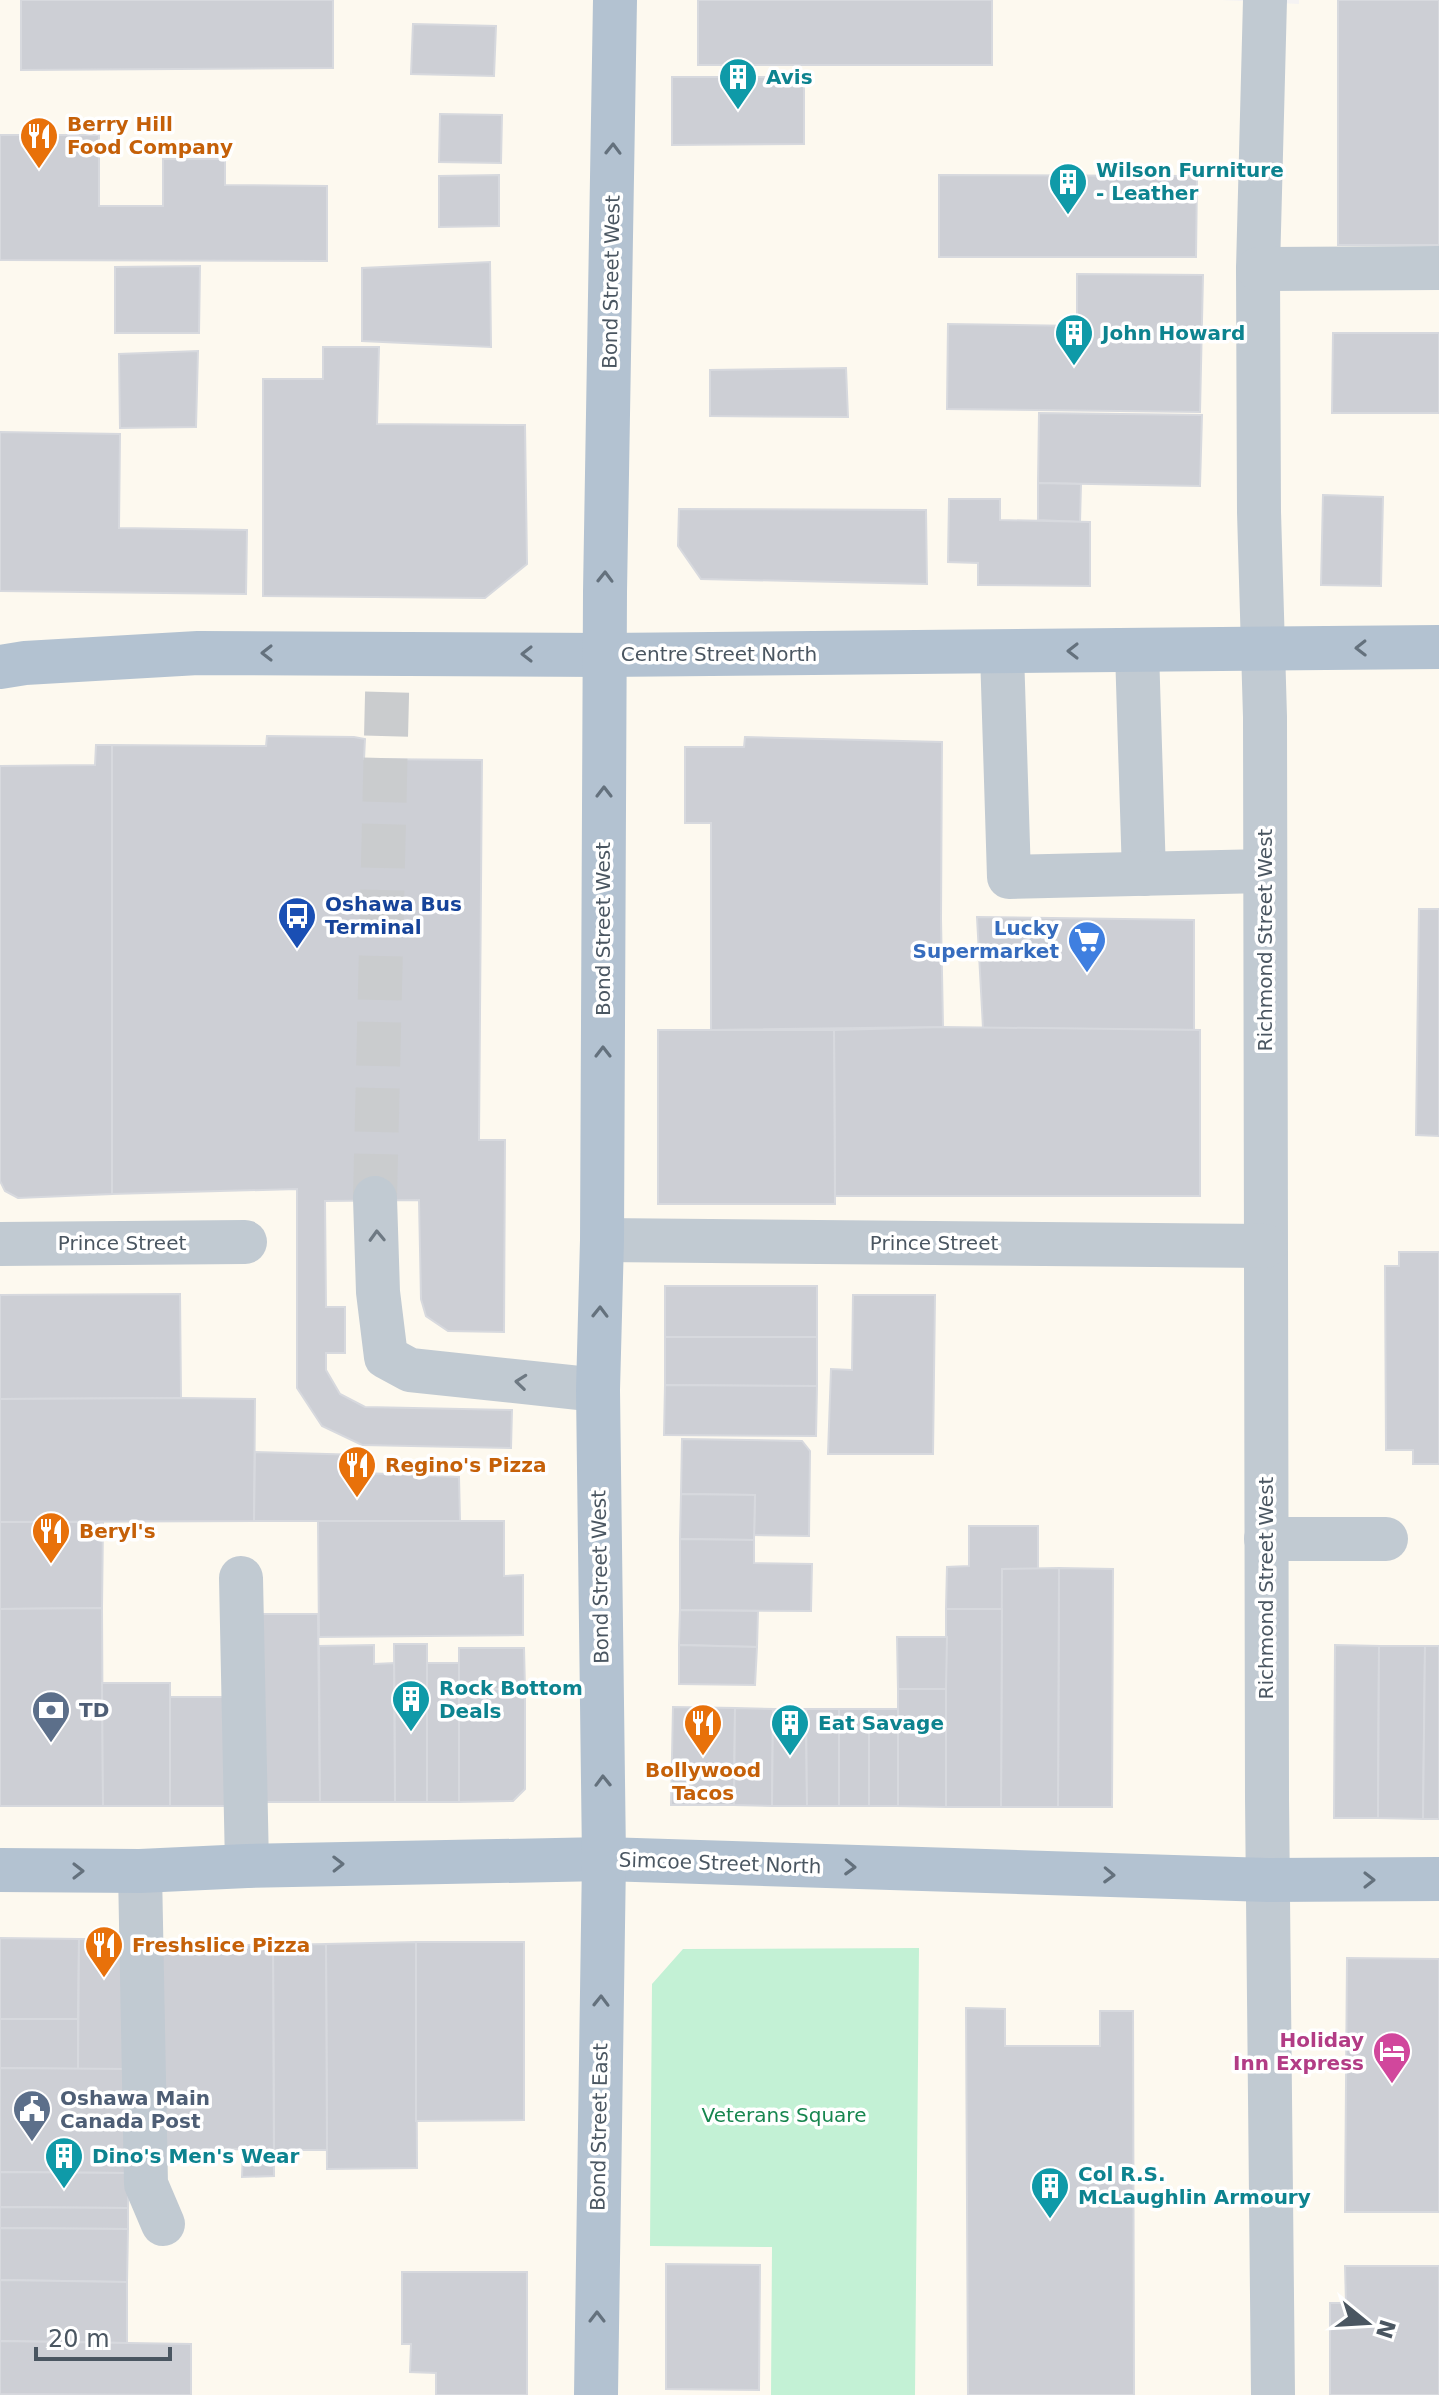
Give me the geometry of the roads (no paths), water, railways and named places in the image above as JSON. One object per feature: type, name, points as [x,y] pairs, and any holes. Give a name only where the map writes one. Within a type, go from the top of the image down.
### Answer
[{"type":"main road","name":"Bond Street West","points":[[604,1859],[598,1390],[615,0]]},
{"type":"main road","name":"Centre Street North","points":[[0,667],[198,653],[605,655],[1439,647]]},
{"type":"main road","name":"Simcoe Street North","points":[[0,1870],[140,1871],[604,1859],[1268,1880],[1439,1879]]},
{"type":"main road","name":"Bond Street East","points":[[596,2395],[604,1859]]},
{"type":"street","name":"Richmond Street West","points":[[1265,0],[1258,269],[1265,717],[1266,1539],[1273,2395]]},
{"type":"street","points":[[1258,269],[1439,268]]},
{"type":"street","points":[[1137,651],[1144,874]]},
{"type":"street","points":[[1002,652],[1009,877],[1265,871]]},
{"type":"street","points":[[375,1198],[378,1292],[386,1357],[410,1370],[598,1390]]},
{"type":"street","name":"Prince Street","points":[[602,1240],[1265,1246]]},
{"type":"street","name":"Prince Street","points":[[0,1244],[245,1242]]},
{"type":"street","points":[[1266,1539],[1386,1539]]},
{"type":"street","points":[[241,1578],[247,1866]]},
{"type":"street","points":[[140,1871],[146,2184],[163,2224]]},
{"type":"tunnel","points":[[375,1198],[388,654]]},
{"type":"place","name":"Avis","points":[[738,111]]},
{"type":"place","name":"Berry Hill Food Company","points":[[39,170]]},
{"type":"place","name":"Wilson Furniture - Leather","points":[[1068,216]]},
{"type":"place","name":"John Howard","points":[[1074,367]]},
{"type":"place","name":"Oshawa Bus Terminal","points":[[297,950]]},
{"type":"place","name":"Lucky Supermarket","points":[[1087,974]]},
{"type":"place","name":"Regino's Pizza","points":[[357,1499]]},
{"type":"place","name":"Beryl's","points":[[51,1565]]},
{"type":"place","name":"Rock Bottom Deals","points":[[411,1733]]},
{"type":"place","name":"TD","points":[[51,1744]]},
{"type":"place","name":"Bollywood Tacos","points":[[703,1757]]},
{"type":"place","name":"Eat Savage","points":[[790,1757]]},
{"type":"place","name":"Freshslice Pizza","points":[[104,1979]]},
{"type":"place","name":"Holiday Inn Express","points":[[1392,2085]]},
{"type":"place","name":"Oshawa Main Canada Post","points":[[32,2143]]},
{"type":"place","name":"Dino's Men's Wear","points":[[64,2190]]},
{"type":"place","name":"Col R.S. McLaughlin Armoury","points":[[1050,2220]]},
{"type":"park label","name":"Veterans Square","points":[[784,2115]]}]
